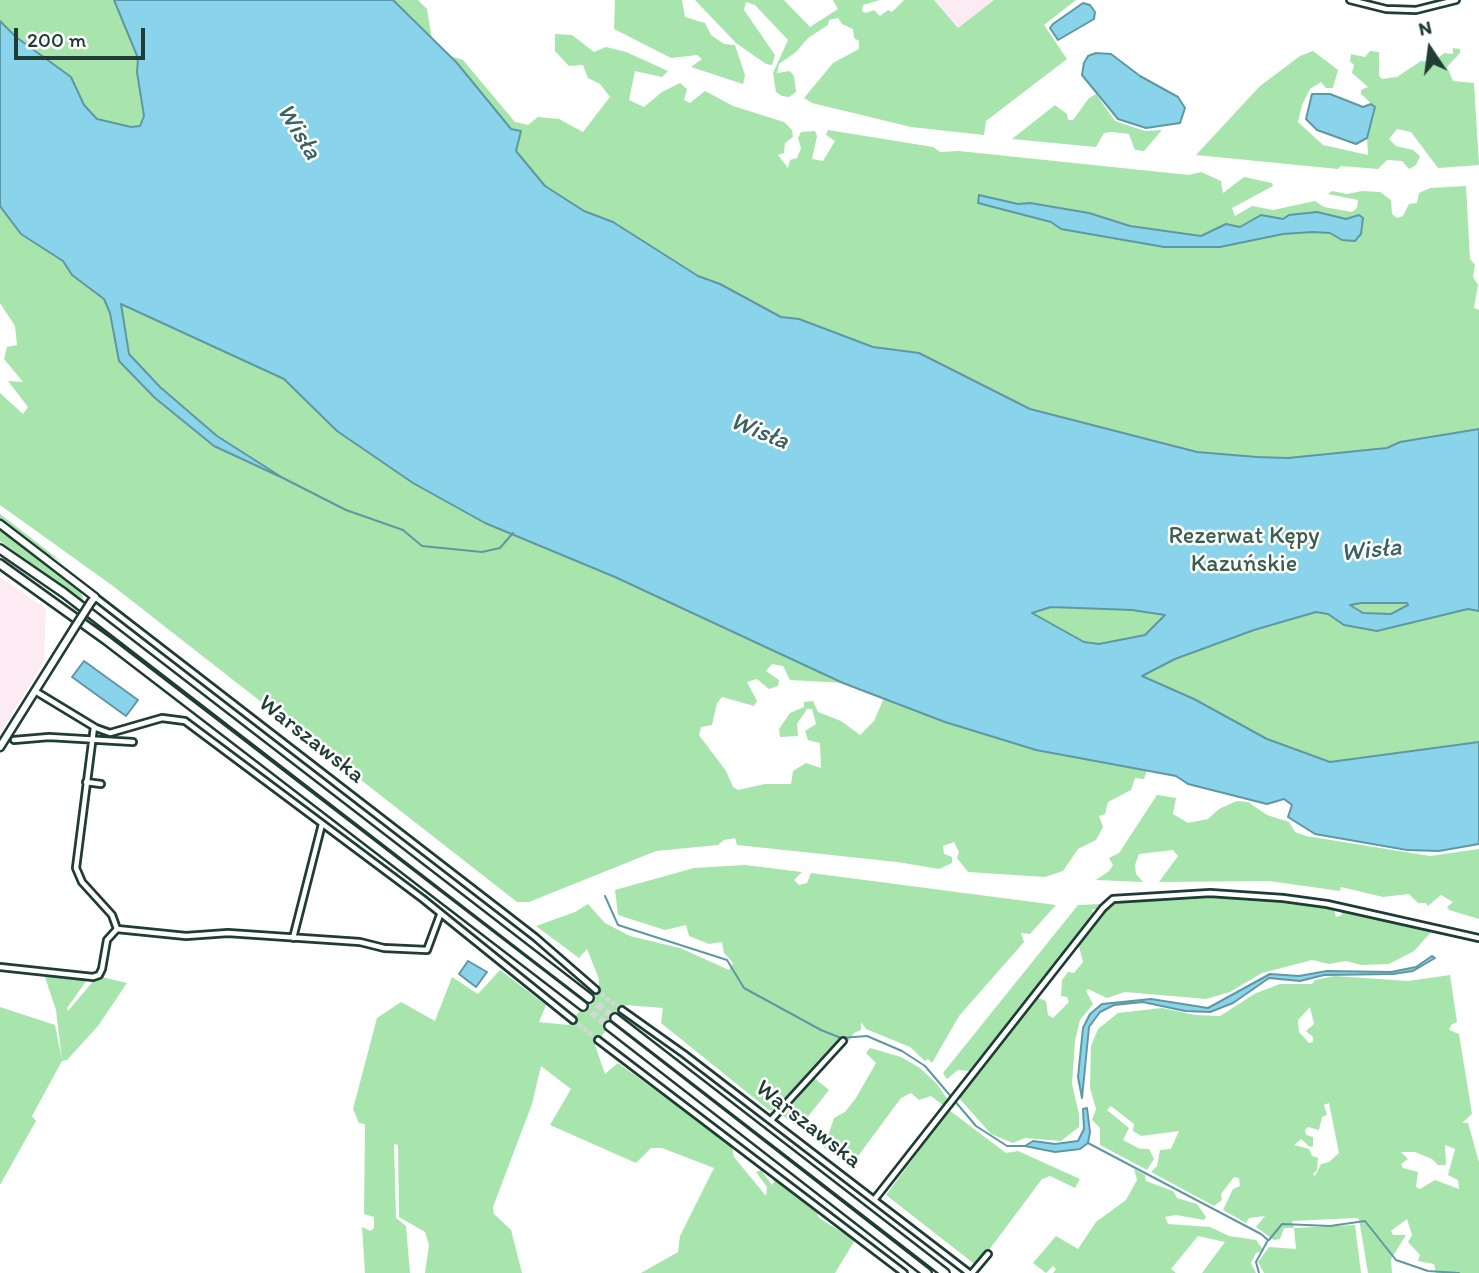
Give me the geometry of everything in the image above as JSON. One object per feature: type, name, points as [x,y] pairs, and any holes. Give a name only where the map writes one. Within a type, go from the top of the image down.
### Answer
[{"type":"highway","points":[[0,548],[64,593],[589,998]]},
{"type":"highway","points":[[0,564],[106,640],[583,1006]]},
{"type":"highway","points":[[615,1018],[945,1273]]},
{"type":"highway","points":[[609,1026],[927,1273]]},
{"type":"main road","name":"Warszawska","points":[[0,524],[93,600]]},
{"type":"main road","points":[[0,747],[93,600]]},
{"type":"street","points":[[1351,0],[1386,9],[1416,10],[1456,0]]},
{"type":"street","name":"Warszawska","points":[[93,600],[535,937],[596,990]]},
{"type":"street","points":[[35,691],[94,727],[117,733],[162,718],[185,721],[440,915],[572,1020]]},
{"type":"street","points":[[94,727],[76,868],[82,882],[112,915],[117,929]]},
{"type":"street","points":[[14,740],[49,737],[133,742]]},
{"type":"street","points":[[86,782],[101,785]]},
{"type":"street","points":[[293,938],[322,824]]},
{"type":"street","points":[[874,1200],[1107,903],[1113,899],[1210,894],[1283,898],[1327,904],[1479,938]]},
{"type":"street","points":[[0,967],[93,977],[102,969],[108,936],[117,929],[187,936],[228,933],[427,950],[440,915]]},
{"type":"street","name":"Warszawska","points":[[622,1010],[970,1273]]},
{"type":"street","points":[[598,1040],[904,1273]]},
{"type":"street","points":[[771,1121],[843,1041]]},
{"type":"street","points":[[970,1273],[988,1254]]},
{"type":"shaded area","points":[[934,0],[994,0],[958,28]]},
{"type":"shaded area","points":[[0,577],[46,609],[44,661],[0,734]]},
{"type":"green space","name":"Rezerwat Kępy Kazuńskie","points":[[0,0],[373,0],[419,46],[463,60],[515,122],[528,125],[538,117],[559,119],[583,132],[610,97],[600,84],[588,78],[583,65],[569,66],[555,51],[555,34],[572,35],[594,52],[606,47],[626,52],[668,71],[662,77],[635,71],[629,100],[644,107],[662,92],[680,83],[687,89],[684,100],[690,103],[705,91],[733,106],[784,122],[792,130],[793,137],[785,143],[784,153],[778,155],[788,168],[790,160],[797,158],[801,148],[798,138],[801,132],[815,131],[817,136],[812,159],[823,161],[835,141],[826,135],[828,130],[933,147],[940,152],[959,151],[1189,175],[1201,172],[1221,181],[1223,193],[1244,177],[1272,183],[1273,186],[1232,208],[1235,216],[1252,206],[1273,210],[1315,201],[1324,207],[1352,212],[1357,208],[1358,200],[1328,194],[1332,191],[1347,194],[1362,191],[1380,192],[1391,200],[1392,214],[1397,218],[1403,216],[1409,204],[1417,203],[1419,193],[1430,188],[1466,186],[1470,259],[1475,265],[1473,277],[1478,285],[1474,308],[1479,310],[1479,844],[1439,851],[1407,850],[1315,834],[1288,817],[1292,805],[1284,799],[1267,804],[1188,784],[1176,776],[1147,770],[1144,779],[1135,778],[1131,790],[1108,802],[1105,814],[1099,816],[1103,827],[1096,840],[1078,849],[1063,871],[1045,877],[968,872],[957,858],[959,852],[954,842],[943,846],[944,854],[952,857],[952,863],[939,869],[737,845],[735,838],[724,840],[718,845],[656,851],[529,902],[517,902],[113,586],[0,505],[0,393],[23,414],[28,407],[8,381],[23,382],[4,359],[7,347],[17,345],[15,326],[0,303]],"holes":[[[980,196],[1089,213],[1130,226],[1201,236],[1226,224],[1240,227],[1261,215],[1283,219],[1289,215],[1317,212],[1346,219],[1359,215],[1363,218],[1359,239],[1342,240],[1330,233],[1313,232],[1283,234],[1220,247],[1164,247],[1061,229],[1052,222],[978,203]],[[772,664],[783,666],[790,680],[843,683],[884,698],[874,721],[860,735],[841,721],[818,712],[813,701],[804,702],[804,707],[790,713],[779,729],[780,737],[798,736],[797,724],[807,709],[812,709],[816,724],[805,731],[808,740],[820,743],[821,768],[806,763],[793,771],[791,784],[765,784],[738,790],[733,787],[726,771],[699,735],[701,727],[712,725],[717,703],[722,697],[754,706],[757,701],[747,682],[757,679],[769,689],[778,686],[779,680],[766,671]]]},
{"type":"green space","points":[[393,0],[418,0],[427,9],[432,40]]},
{"type":"green space","points":[[615,0],[682,0],[685,17],[705,23],[711,35],[724,44],[735,45],[745,75],[743,84],[691,67],[702,59],[697,55],[671,58],[614,29]]},
{"type":"green space","points":[[695,0],[784,0],[810,27],[838,9],[833,0],[880,0],[863,5],[862,11],[866,13],[874,10],[880,16],[888,10],[892,12],[904,0],[934,0],[958,28],[994,0],[1076,0],[1044,25],[1067,59],[986,121],[984,135],[911,127],[812,103],[804,98],[833,63],[859,49],[859,41],[854,38],[853,29],[842,24],[838,18],[829,20],[828,25],[808,38],[796,52],[779,64],[777,73],[790,71],[794,76],[796,92],[789,97],[782,96],[776,92],[773,73],[788,40],[755,5],[746,2],[744,10],[775,55],[772,65],[766,64],[736,43]]},
{"type":"green space","points":[[1453,48],[1460,49],[1460,53],[1447,67],[1453,81],[1474,83],[1479,165],[1438,168],[1411,132],[1397,129],[1389,139],[1396,146],[1413,150],[1420,156],[1416,165],[1409,169],[1402,161],[1387,160],[1378,169],[1341,166],[1338,169],[1196,155],[1260,86],[1300,56],[1313,51],[1338,70],[1333,88],[1326,88],[1321,82],[1310,89],[1298,122],[1323,145],[1368,155],[1367,138],[1375,107],[1361,94],[1361,90],[1368,87],[1352,73],[1354,65],[1350,61],[1351,54],[1365,57],[1370,51],[1379,52],[1379,76],[1382,79],[1397,77],[1421,61],[1433,62],[1444,53],[1453,54]]},
{"type":"green space","points":[[1096,94],[1115,121],[1145,131],[1162,130],[1144,151],[1135,150],[1129,134],[1112,132],[1104,133],[1096,147],[1012,139],[1055,105],[1067,114],[1068,120],[1073,120],[1089,98]]},
{"type":"green space","points":[[0,514],[62,562],[51,556],[47,557],[0,520]]},
{"type":"green space","points":[[0,527],[80,589],[84,602],[0,541]]},
{"type":"green space","points":[[1157,795],[1176,798],[1173,814],[1188,823],[1208,819],[1219,809],[1237,801],[1248,802],[1267,815],[1289,822],[1295,832],[1306,836],[1430,856],[1479,849],[1479,919],[1449,910],[1447,907],[1453,902],[1441,895],[1428,906],[1426,903],[1418,903],[1409,894],[1383,897],[1341,887],[1340,891],[1269,881],[1159,882],[1178,856],[1173,850],[1139,854],[1135,865],[1136,874],[1143,882],[1096,880],[1109,871],[1113,865],[1109,858],[1119,853]]},
{"type":"green space","points":[[745,865],[802,872],[794,880],[799,885],[807,883],[811,873],[1056,905],[1030,934],[1021,933],[1024,942],[959,1016],[932,1063],[928,1059],[925,1061],[910,1047],[866,1029],[861,1022],[861,1030],[854,1033],[848,1042],[843,1039],[778,1111],[769,1110],[661,1023],[663,1008],[625,1005],[595,1045],[605,1074],[618,1063],[732,1146],[734,1157],[766,1196],[767,1187],[756,1172],[761,1170],[772,1185],[775,1180],[817,1213],[819,1218],[855,1240],[835,1273],[641,1273],[678,1252],[680,1236],[714,1168],[662,1148],[651,1148],[636,1163],[550,1125],[571,1089],[541,1066],[532,1104],[493,1207],[494,1214],[511,1230],[522,1273],[425,1273],[429,1245],[425,1232],[399,1217],[398,1145],[394,1144],[396,1218],[406,1226],[410,1273],[365,1273],[362,1227],[370,1231],[374,1228],[374,1217],[364,1214],[365,1124],[359,1123],[353,1109],[377,1018],[401,1002],[435,1021],[452,977],[478,994],[500,970],[546,1005],[539,1022],[569,1025],[599,985],[599,979],[587,949],[579,958],[536,926],[575,912],[588,904],[605,923],[630,936],[680,948],[729,970],[733,963],[724,953],[722,942],[709,944],[689,936],[686,925],[665,930],[618,915],[615,890],[694,868]]},
{"type":"green space","points":[[1203,896],[1291,901],[1334,908],[1336,917],[1342,915],[1340,909],[1433,930],[1414,951],[1389,964],[1361,965],[1346,961],[1329,964],[1312,960],[1262,973],[1230,992],[1206,999],[1125,992],[1107,998],[1088,989],[1086,991],[1093,1004],[1080,1020],[1075,1041],[1072,1084],[1079,1127],[1061,1141],[1025,1138],[1013,1143],[991,1134],[959,1098],[1036,997],[1046,1001],[1048,1015],[1053,1018],[1069,1002],[1067,997],[1061,996],[1062,980],[1068,972],[1074,973],[1083,962],[1078,943],[1106,907],[1120,900]]},
{"type":"green space","points":[[1102,904],[1098,909],[1092,909],[1093,914],[970,1071],[958,1070],[947,1079],[943,1073],[1078,905]]},
{"type":"green space","points":[[44,974],[87,980],[67,1008],[68,1011],[95,979],[102,977],[127,983],[98,1026],[67,1060],[62,1061],[32,1116],[36,1121],[0,1185],[0,1007],[55,1025],[62,1060],[56,1010]]},
{"type":"green space","points":[[1450,975],[1457,1022],[1451,1025],[1449,1030],[1459,1034],[1472,1114],[1462,1123],[1468,1123],[1479,1162],[1479,1273],[1436,1273],[1434,1264],[1418,1261],[1420,1255],[1408,1242],[1412,1235],[1407,1219],[1391,1231],[1393,1235],[1406,1235],[1391,1259],[1392,1273],[1368,1273],[1359,1219],[1292,1221],[1294,1228],[1284,1228],[1280,1239],[1274,1240],[1256,1227],[1265,1216],[1249,1218],[1246,1223],[1223,1210],[1233,1189],[1240,1186],[1239,1178],[1234,1177],[1221,1194],[1222,1200],[1214,1206],[1151,1172],[1157,1166],[1160,1150],[1171,1149],[1179,1131],[1141,1136],[1133,1131],[1134,1124],[1111,1106],[1107,1110],[1129,1128],[1123,1140],[1140,1149],[1149,1149],[1154,1159],[1147,1170],[1100,1145],[1100,1128],[1092,1120],[1096,1109],[1090,1088],[1091,1046],[1098,1029],[1118,1013],[1162,1008],[1195,1015],[1220,1016],[1256,993],[1280,984],[1312,984],[1315,980],[1335,976],[1408,981]],"holes":[[[1310,1007],[1314,1024],[1306,1031],[1313,1037],[1313,1042],[1309,1043],[1299,1032],[1298,1020]],[[1329,1103],[1339,1153],[1329,1162],[1321,1164],[1315,1176],[1313,1174],[1317,1170],[1318,1158],[1312,1156],[1309,1149],[1294,1145],[1301,1139],[1310,1147],[1313,1146],[1313,1137],[1306,1135],[1305,1130],[1308,1127],[1319,1130],[1322,1117],[1327,1115],[1324,1105]],[[1445,1145],[1455,1149],[1448,1175],[1458,1180],[1459,1189],[1435,1180],[1420,1189],[1416,1187],[1418,1172],[1403,1168],[1401,1164],[1408,1159],[1401,1152],[1415,1152],[1432,1159],[1438,1165],[1446,1165]]]},
{"type":"green space","points":[[870,1048],[901,1057],[920,1068],[937,1084],[948,1100],[943,1105],[931,1096],[919,1100],[911,1093],[901,1098],[850,1167],[813,1139],[821,1139],[829,1133],[834,1118],[845,1112],[856,1098],[876,1063],[866,1053]]},
{"type":"green space","points":[[814,1078],[829,1090],[799,1128],[783,1116]]},
{"type":"green space","points":[[949,1110],[1006,1153],[1018,1151],[1080,1179],[1075,1188],[1050,1176],[1042,1179],[977,1266],[886,1195]]},
{"type":"green space","points":[[1134,1169],[1145,1175],[1146,1181],[1173,1191],[1177,1198],[1197,1204],[1206,1217],[1204,1220],[1176,1215],[1165,1217],[1168,1224],[1210,1227],[1229,1236],[1256,1240],[1264,1251],[1256,1253],[1251,1263],[1256,1273],[1202,1273],[1225,1242],[1198,1236],[1171,1269],[1176,1273],[1053,1273],[1056,1269],[1053,1266],[1046,1273],[1033,1263],[1056,1236],[1078,1249],[1096,1222],[1126,1200],[1137,1180]]},
{"type":"green space","points":[[1355,1225],[1361,1273],[1264,1273],[1258,1262],[1269,1247],[1296,1249],[1294,1228]]},
{"type":"water","name":"Rezerwat Kępy Kazuńskie","points":[[114,0],[393,0],[457,63],[511,129],[521,131],[516,151],[545,186],[584,211],[613,222],[698,276],[720,284],[781,317],[799,319],[873,347],[919,353],[1030,409],[1197,452],[1288,458],[1387,448],[1400,442],[1479,429],[1479,611],[1468,609],[1377,631],[1344,625],[1328,614],[1316,612],[1254,630],[1175,659],[1142,676],[1194,699],[1267,739],[1330,762],[1479,742],[1479,844],[1439,851],[1407,850],[1315,834],[1288,817],[1292,805],[1284,799],[1267,804],[1188,784],[1176,776],[1036,750],[945,722],[843,683],[615,577],[485,523],[413,483],[337,431],[284,379],[121,304],[129,354],[160,387],[217,436],[283,478],[214,446],[155,398],[119,361],[110,313],[104,299],[72,275],[63,261],[21,234],[0,206],[0,21],[16,37],[71,77],[84,105],[97,119],[131,127],[140,126],[144,116],[137,72],[138,58]],"holes":[[[1407,603],[1408,605],[1391,614],[1363,613],[1350,605]],[[1051,607],[1132,610],[1165,615],[1145,635],[1099,644],[1084,642],[1032,613]]]},
{"type":"water","points":[[1083,3],[1090,5],[1095,12],[1094,19],[1058,40],[1050,28]]},
{"type":"water","points":[[1096,53],[1111,54],[1140,76],[1178,97],[1185,108],[1180,123],[1146,128],[1118,119],[1082,75],[1088,56]]},
{"type":"water","points":[[1312,94],[1330,94],[1363,107],[1371,104],[1375,107],[1367,138],[1356,144],[1317,130],[1306,119]]},
{"type":"water","points":[[979,195],[1018,204],[1030,203],[1089,213],[1130,226],[1201,236],[1226,224],[1240,227],[1261,215],[1283,219],[1289,215],[1317,212],[1346,219],[1359,215],[1363,218],[1361,234],[1355,241],[1342,240],[1330,233],[1313,232],[1283,234],[1220,247],[1164,247],[1061,229],[1051,222],[978,203]]},
{"type":"water","points":[[84,661],[138,700],[126,716],[72,677]]},
{"type":"water","points":[[1432,956],[1435,958],[1413,971],[1393,974],[1324,975],[1300,981],[1269,978],[1233,1003],[1210,1012],[1185,1011],[1143,1002],[1114,1005],[1100,1012],[1089,1027],[1082,1098],[1078,1077],[1083,1028],[1090,1014],[1102,1004],[1151,999],[1208,1008],[1270,974],[1299,976],[1327,971],[1391,972],[1416,967]]},
{"type":"water","points":[[468,961],[487,972],[476,987],[459,974]]},
{"type":"water","points":[[1087,1108],[1090,1132],[1088,1143],[1080,1149],[1055,1152],[1025,1146],[1033,1141],[1055,1144],[1078,1141],[1084,1129],[1083,1109]]},
{"type":"waterway","points":[[283,478],[346,510],[403,530],[422,546],[482,552],[500,548],[513,533]]},
{"type":"waterway","points":[[605,896],[618,925],[727,960],[744,988],[821,1030],[841,1038],[867,1036],[902,1051],[925,1066],[976,1126],[1007,1146],[1025,1146]]},
{"type":"waterway","points":[[1088,1143],[1261,1234],[1268,1240],[1256,1262],[1259,1273]]},
{"type":"waterway","points":[[1269,1240],[1282,1224],[1330,1226],[1365,1221],[1396,1260],[1428,1271],[1459,1273]]},
{"type":"tunnel","points":[[596,990],[622,1010]]},
{"type":"tunnel","points":[[589,998],[615,1018]]},
{"type":"tunnel","points":[[583,1006],[609,1026]]},
{"type":"tunnel","points":[[573,1020],[598,1040]]},
{"type":"water label","name":"Wisła","points":[[298,132]]},
{"type":"water label","name":"Wisła","points":[[759,432]]},
{"type":"water label","name":"Wisła","points":[[1371,551]]}]
